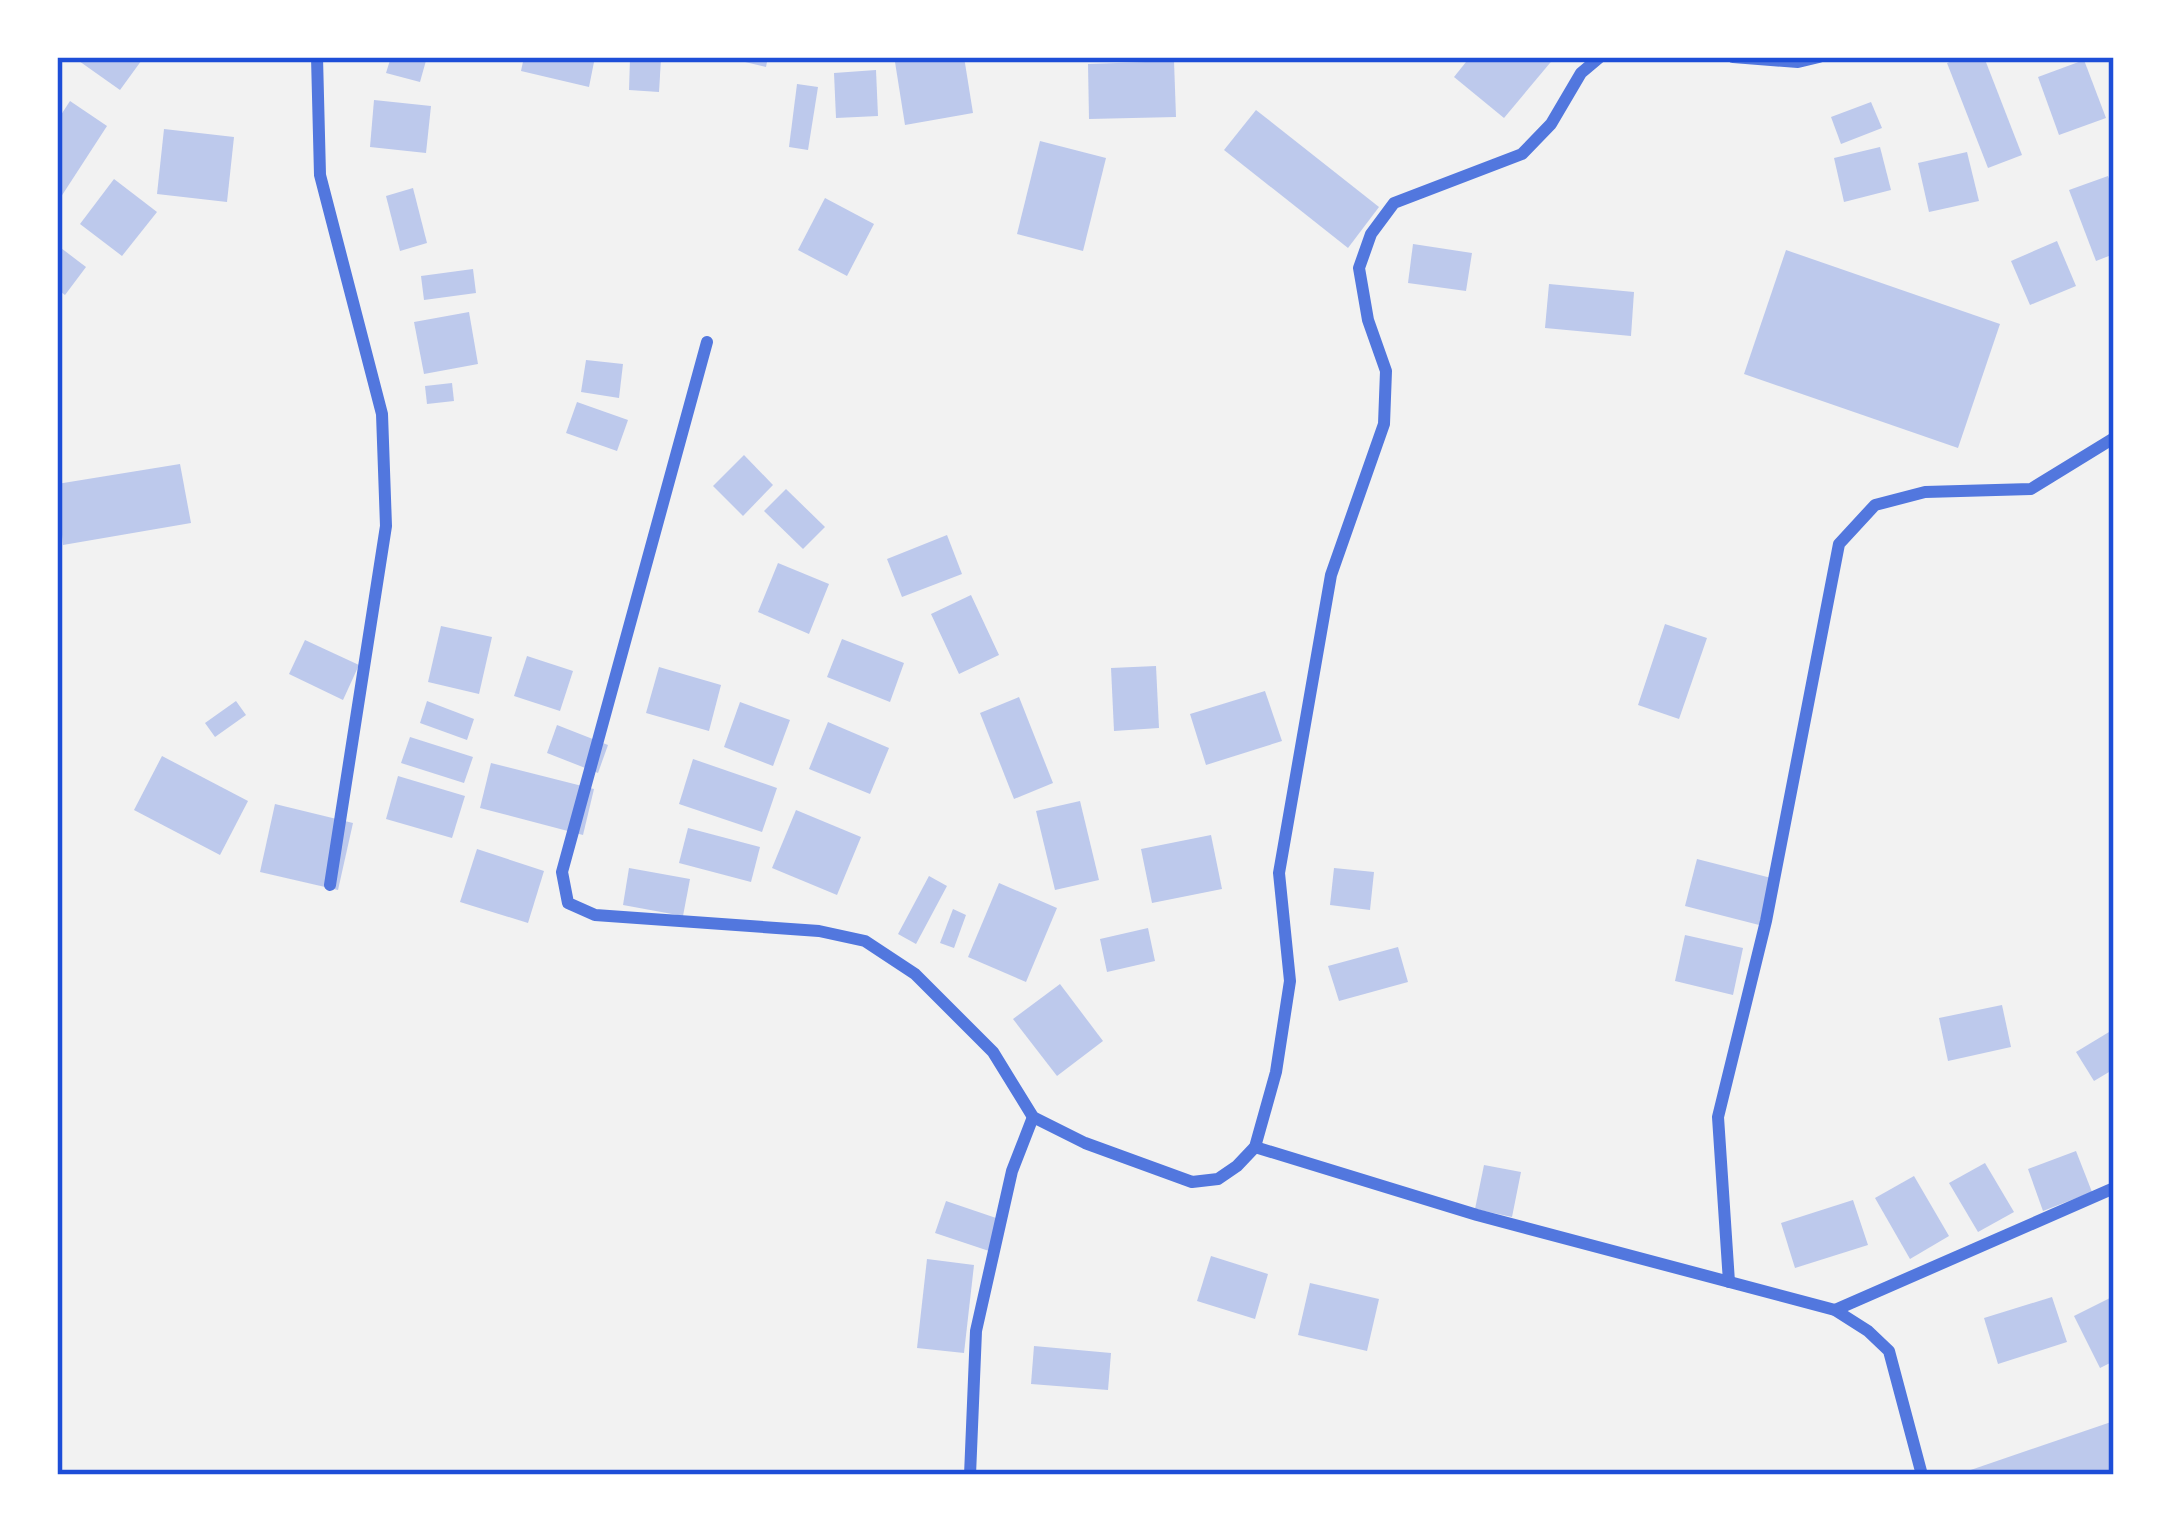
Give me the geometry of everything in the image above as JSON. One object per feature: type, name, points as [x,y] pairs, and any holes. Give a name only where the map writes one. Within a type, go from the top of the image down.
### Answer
[{"type":"street","points":[[317,57],[320,175],[382,414],[386,526],[330,885]]},
{"type":"street","points":[[707,342],[562,872],[568,903],[595,915],[818,931],[865,941],[915,974],[993,1052],[1034,1117],[1085,1143],[1192,1182],[1218,1178],[1238,1166],[1255,1147],[1276,1072],[1290,980],[1279,873],[1331,575],[1384,424],[1386,371],[1367,320],[1359,268],[1371,234],[1394,203],[1522,154],[1551,124],[1581,74],[1600,57]]},
{"type":"street","points":[[1733,57],[1798,62],[1819,57]]},
{"type":"street","points":[[1729,1282],[1718,1117],[1766,921],[1839,544],[1875,506],[1925,492],[2031,489],[2114,439]]},
{"type":"street","points":[[970,1475],[976,1331],[1012,1171],[1034,1117]]},
{"type":"street","points":[[1255,1147],[1477,1215],[1835,1310],[1889,1351],[1922,1475]]},
{"type":"street","points":[[1835,1310],[2114,1188]]},
{"type":"building","points":[[82,57],[144,57],[120,90],[79,61]]},
{"type":"building","points":[[391,57],[427,57],[420,82],[386,73]]},
{"type":"building","points":[[524,57],[595,57],[589,87],[521,71]]},
{"type":"building","points":[[724,57],[768,57],[766,67]]},
{"type":"building","points":[[964,57],[973,113],[905,125],[895,62]]},
{"type":"building","points":[[1470,57],[1555,57],[1504,118],[1454,77]]},
{"type":"building","points":[[1984,57],[2022,155],[1988,168],[1947,63]]},
{"type":"building","points":[[630,58],[661,59],[659,92],[629,90]]},
{"type":"building","points":[[2084,60],[2106,118],[2059,135],[2038,77]]},
{"type":"building","points":[[1174,61],[1176,117],[1089,119],[1088,64]]},
{"type":"building","points":[[876,70],[878,116],[836,118],[834,73]]},
{"type":"building","points":[[797,84],[818,87],[808,150],[789,147]]},
{"type":"building","points":[[374,100],[431,106],[426,153],[370,147]]},
{"type":"building","points":[[70,101],[107,126],[57,203],[57,121]]},
{"type":"building","points":[[1871,102],[1882,128],[1841,144],[1831,117]]},
{"type":"building","points":[[1256,110],[1379,207],[1348,248],[1224,150]]},
{"type":"building","points":[[164,129],[234,137],[227,202],[157,194]]},
{"type":"building","points":[[1040,141],[1106,158],[1083,251],[1017,234]]},
{"type":"building","points":[[1880,147],[1891,190],[1844,202],[1834,158]]},
{"type":"building","points":[[1967,152],[1979,201],[1929,212],[1918,163]]},
{"type":"building","points":[[2108,176],[2114,193],[2114,254],[2096,261],[2069,190]]},
{"type":"building","points":[[114,179],[157,212],[122,256],[80,224]]},
{"type":"building","points":[[413,188],[427,243],[400,251],[386,196]]},
{"type":"building","points":[[825,198],[874,224],[847,276],[798,250]]},
{"type":"building","points":[[2057,241],[2076,286],[2030,305],[2011,261]]},
{"type":"building","points":[[1413,244],[1472,253],[1466,291],[1408,283]]},
{"type":"building","points":[[57,245],[86,267],[65,295],[57,289]]},
{"type":"building","points":[[1786,250],[2000,324],[1958,448],[1744,374]]},
{"type":"building","points":[[473,269],[476,293],[424,300],[421,276]]},
{"type":"building","points":[[1549,284],[1634,292],[1631,336],[1545,328]]},
{"type":"building","points":[[469,312],[478,364],[424,374],[414,322]]},
{"type":"building","points":[[586,360],[623,364],[619,398],[581,392]]},
{"type":"building","points":[[452,383],[454,401],[427,404],[425,386]]},
{"type":"building","points":[[577,402],[628,420],[617,451],[566,433]]},
{"type":"building","points":[[744,455],[773,485],[743,516],[713,486]]},
{"type":"building","points":[[180,464],[191,523],[63,545],[57,484]]},
{"type":"building","points":[[786,489],[825,527],[803,549],[764,511]]},
{"type":"building","points":[[947,535],[962,574],[902,597],[887,559]]},
{"type":"building","points":[[778,563],[829,584],[809,634],[758,612]]},
{"type":"building","points":[[971,595],[999,655],[959,674],[931,614]]},
{"type":"building","points":[[1665,624],[1707,638],[1679,719],[1638,705]]},
{"type":"building","points":[[441,626],[492,637],[479,694],[428,682]]},
{"type":"building","points":[[842,639],[904,663],[890,702],[827,677]]},
{"type":"building","points":[[305,640],[359,665],[343,700],[289,674]]},
{"type":"building","points":[[527,656],[573,671],[560,711],[514,696]]},
{"type":"building","points":[[1156,666],[1159,728],[1114,731],[1111,668]]},
{"type":"building","points":[[659,667],[721,685],[709,731],[646,713]]},
{"type":"building","points":[[1265,691],[1282,741],[1206,765],[1190,714]]},
{"type":"building","points":[[1019,697],[1053,783],[1014,799],[980,713]]},
{"type":"building","points":[[236,701],[246,715],[215,737],[205,723]]},
{"type":"building","points":[[427,701],[474,719],[467,740],[420,723]]},
{"type":"building","points":[[740,702],[790,720],[773,766],[724,747]]},
{"type":"building","points":[[828,722],[889,748],[870,794],[809,769]]},
{"type":"building","points":[[557,725],[608,745],[598,773],[547,753]]},
{"type":"building","points":[[410,737],[473,757],[464,783],[401,763]]},
{"type":"building","points":[[162,756],[248,801],[220,855],[134,810]]},
{"type":"building","points":[[693,759],[777,788],[762,832],[679,804]]},
{"type":"building","points":[[491,763],[594,789],[583,835],[480,808]]},
{"type":"building","points":[[398,776],[465,796],[452,838],[386,819]]},
{"type":"building","points":[[1080,801],[1099,880],[1055,890],[1036,811]]},
{"type":"building","points":[[275,804],[353,823],[338,890],[260,872]]},
{"type":"building","points":[[796,810],[861,837],[837,895],[772,868]]},
{"type":"building","points":[[688,828],[760,847],[751,882],[679,863]]},
{"type":"building","points":[[1211,835],[1222,889],[1152,903],[1141,849]]},
{"type":"building","points":[[477,849],[544,871],[528,923],[460,902]]},
{"type":"building","points":[[1697,859],[1779,880],[1767,927],[1685,906]]},
{"type":"building","points":[[629,868],[690,879],[683,916],[623,905]]},
{"type":"building","points":[[1334,868],[1374,872],[1370,910],[1330,905]]},
{"type":"building","points":[[929,876],[947,886],[916,944],[898,934]]},
{"type":"building","points":[[999,883],[1057,908],[1026,982],[968,957]]},
{"type":"building","points":[[953,909],[966,915],[954,948],[940,943]]},
{"type":"building","points":[[1148,928],[1155,961],[1107,972],[1100,939]]},
{"type":"building","points":[[1685,935],[1743,948],[1733,995],[1675,981]]},
{"type":"building","points":[[1398,947],[1408,982],[1339,1001],[1328,966]]},
{"type":"building","points":[[1060,984],[1103,1041],[1057,1076],[1013,1019]]},
{"type":"building","points":[[2002,1005],[2011,1047],[1948,1061],[1939,1018]]},
{"type":"building","points":[[2114,1029],[2114,1069],[2094,1081],[2076,1052]]},
{"type":"building","points":[[2076,1151],[2092,1192],[2043,1211],[2028,1169]]},
{"type":"building","points":[[1985,1163],[2014,1212],[1978,1232],[1949,1183]]},
{"type":"building","points":[[1484,1165],[1521,1172],[1512,1217],[1475,1209]]},
{"type":"building","points":[[1914,1176],[1949,1236],[1910,1259],[1875,1198]]},
{"type":"building","points":[[1853,1200],[1868,1245],[1795,1268],[1781,1223]]},
{"type":"building","points":[[946,1201],[1002,1220],[992,1252],[935,1233]]},
{"type":"building","points":[[1211,1256],[1268,1274],[1255,1319],[1197,1301]]},
{"type":"building","points":[[927,1259],[974,1265],[964,1353],[917,1348]]},
{"type":"building","points":[[1310,1283],[1379,1299],[1367,1351],[1298,1335]]},
{"type":"building","points":[[2114,1296],[2114,1361],[2100,1368],[2074,1316]]},
{"type":"building","points":[[2052,1297],[2067,1342],[1998,1364],[1984,1318]]},
{"type":"building","points":[[1034,1346],[1111,1353],[1108,1390],[1031,1384]]},
{"type":"building","points":[[2114,1421],[2114,1475],[1959,1475],[1959,1474]]}]
